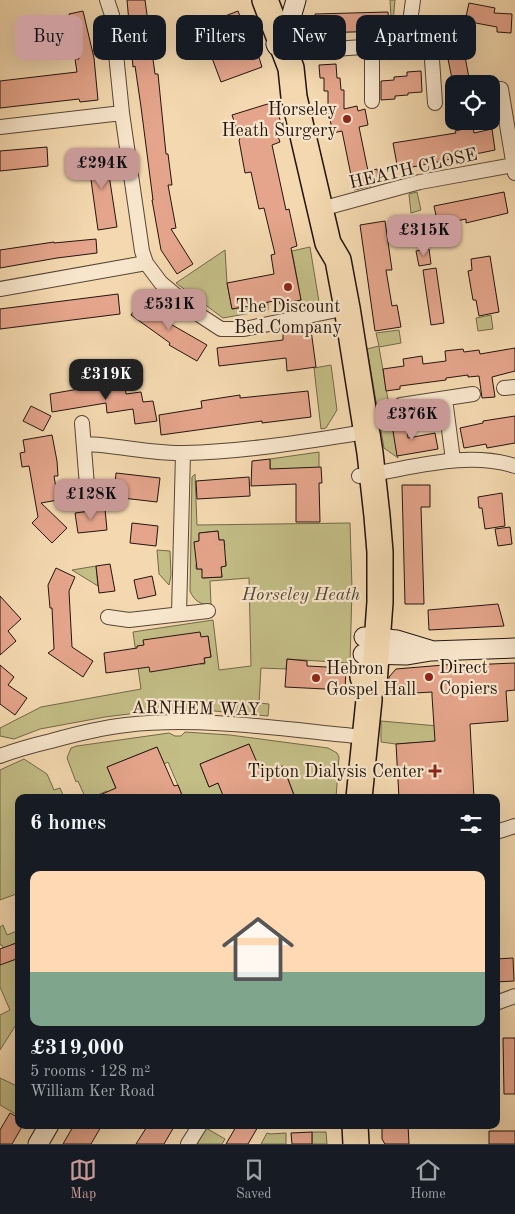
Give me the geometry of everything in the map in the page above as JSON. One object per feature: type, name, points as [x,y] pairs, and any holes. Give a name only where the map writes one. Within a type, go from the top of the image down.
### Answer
[{"type":"highway","points":[[251,0],[289,88],[321,209],[328,243],[338,260],[341,277],[340,310],[380,552],[380,616],[362,674],[369,693],[359,794]]},
{"type":"highway","points":[[265,0],[273,19]]},
{"type":"highway","points":[[289,60],[292,68],[289,88]]},
{"type":"highway","points":[[328,243],[325,258],[340,310],[360,395],[359,433]]},
{"type":"highway","points":[[366,475],[363,511],[370,646]]},
{"type":"highway","points":[[343,1129],[344,1144]]},
{"type":"highway","points":[[355,1129],[356,1144]]},
{"type":"street","points":[[107,0],[112,15],[122,113],[142,251],[146,263],[161,283],[201,316],[221,329],[244,329],[340,310]]},
{"type":"street","points":[[292,15],[296,0]]},
{"type":"street","points":[[411,15],[413,0]]},
{"type":"street","points":[[372,60],[372,101]]},
{"type":"street","points":[[432,60],[435,103]]},
{"type":"street","name":"HEATH CLOSE","points":[[321,209],[420,182],[514,170],[501,89]]},
{"type":"street","points":[[0,127],[122,113]]},
{"type":"street","points":[[0,289],[146,263]]},
{"type":"street","points":[[401,405],[473,394]]},
{"type":"street","points":[[445,399],[453,460]]},
{"type":"street","points":[[82,423],[87,486]]},
{"type":"street","points":[[85,444],[109,445],[153,452],[183,453],[246,450],[359,433]]},
{"type":"street","points":[[179,614],[183,453]]},
{"type":"street","points":[[366,475],[453,460],[486,460],[504,462],[515,466]]},
{"type":"street","points":[[108,617],[129,620],[208,611]]},
{"type":"street","points":[[370,646],[407,642],[431,650],[515,648]]},
{"type":"street","name":"ARNHEM WAY","points":[[1,755],[86,731],[127,725],[171,723],[218,724],[366,737]]},
{"type":"street","points":[[500,831],[515,826]]},
{"type":"street","points":[[500,1002],[515,996]]},
{"type":"street","points":[[38,1144],[47,1129]]},
{"type":"street","points":[[188,1144],[197,1129]]},
{"type":"green space","points":[[390,0],[395,0],[394,15],[391,15]]},
{"type":"green space","points":[[417,192],[421,210],[411,213],[409,194]]},
{"type":"green space","points":[[310,247],[319,302],[282,307],[280,304],[301,300],[292,251]]},
{"type":"green space","points":[[225,250],[227,283],[232,309],[268,302],[268,310],[223,318],[176,283]]},
{"type":"green space","points":[[491,315],[493,329],[478,331],[476,318]]},
{"type":"green space","points":[[399,330],[401,343],[379,347],[398,458],[384,448],[367,349],[379,346],[376,333]]},
{"type":"green space","points":[[331,365],[337,410],[326,428],[321,429],[314,368]]},
{"type":"green space","points":[[319,452],[319,468],[271,485],[270,459]]},
{"type":"green space","name":"Horseley Heath","points":[[195,474],[197,525],[350,523],[352,589],[350,663],[287,659],[286,669],[261,668],[259,703],[269,704],[268,716],[214,711],[145,712],[40,729],[14,739],[0,736],[0,728],[41,707],[141,689],[133,632],[213,620],[219,670],[251,666],[249,578],[210,581],[211,605],[198,602],[190,591],[192,477]],"holes":[[[218,531],[219,540],[224,540],[225,546],[220,546],[221,561],[226,561],[226,566],[221,567],[222,577],[203,578],[202,569],[196,569],[196,564],[201,563],[194,542],[199,541],[199,533]],[[208,636],[211,657],[204,658],[205,664],[200,664],[199,659],[192,660],[192,665],[187,666]]]},
{"type":"green space","points":[[157,550],[170,551],[171,575],[169,585],[159,574]]},
{"type":"green space","points":[[96,566],[98,586],[72,570]]},
{"type":"green space","points":[[381,721],[438,726],[471,739],[396,744],[381,742]]},
{"type":"green space","points":[[185,732],[230,735],[328,748],[337,753],[339,757],[336,794],[294,794],[283,766],[261,775],[249,744],[200,764],[209,787],[218,783],[223,794],[182,794],[168,762],[164,764],[157,747],[107,767],[116,789],[112,794],[108,794],[107,791],[100,794],[84,794],[78,781],[76,782],[67,758],[71,748],[77,746],[169,733],[181,736]]},
{"type":"green space","points":[[24,759],[47,774],[54,790],[60,788],[63,794],[15,794],[15,894],[0,900],[0,770]]},
{"type":"green space","points":[[3,925],[7,935],[15,932],[15,944],[11,945],[6,954],[2,945],[0,945],[0,927]]},
{"type":"green space","points":[[15,959],[15,1026],[0,1050],[0,1015],[10,1010],[0,987],[0,961],[2,964]]},
{"type":"green space","points":[[0,1078],[15,1085],[15,1114],[0,1105]]},
{"type":"green space","points":[[205,1129],[225,1139],[222,1144],[197,1144]]},
{"type":"green space","points":[[312,1132],[326,1132],[327,1144],[312,1144]]},
{"type":"green space","points":[[267,1133],[286,1133],[286,1144],[261,1144]]},
{"type":"building","points":[[127,0],[145,0],[147,15],[128,15]]},
{"type":"building","points":[[469,3],[495,8],[494,13],[512,14],[511,33],[497,32],[497,27],[476,23],[476,15],[466,15]]},
{"type":"building","points":[[83,11],[94,60],[98,100],[80,102],[79,99],[0,108],[0,81],[77,72],[75,60],[83,60],[83,15],[69,14]]},
{"type":"building","points":[[238,11],[240,15],[228,15]]},
{"type":"building","points":[[388,12],[388,15],[356,15],[356,32],[346,32],[346,15],[315,14]]},
{"type":"building","points":[[132,60],[153,60],[155,74],[158,74],[166,154],[168,154],[172,185],[168,185],[176,228],[171,229],[193,264],[177,274],[161,250],[152,200],[135,66],[133,67]]},
{"type":"building","points":[[213,60],[260,60],[262,67],[221,82]]},
{"type":"building","points":[[448,60],[466,60],[468,75],[451,75]]},
{"type":"building","points":[[336,64],[337,78],[340,78],[341,90],[344,90],[344,109],[357,106],[358,111],[365,109],[368,125],[359,127],[368,171],[377,169],[379,181],[371,183],[371,186],[354,190],[342,131],[333,133],[328,111],[328,91],[324,91],[324,78],[320,78],[319,65]]},
{"type":"building","points":[[421,71],[422,92],[395,96],[395,99],[381,100],[381,81],[407,76],[407,72]]},
{"type":"building","points":[[274,102],[282,126],[275,128],[280,142],[272,145],[286,210],[289,209],[297,246],[291,248],[301,300],[280,304],[279,300],[232,309],[227,283],[274,274],[271,255],[275,254],[264,208],[259,209],[251,172],[245,173],[240,139],[232,115]]},
{"type":"building","points":[[474,130],[474,133],[492,130],[495,150],[398,170],[393,143],[456,133],[455,131]]},
{"type":"building","points":[[47,147],[48,166],[0,171],[0,151]]},
{"type":"building","points":[[105,149],[117,227],[98,230],[87,151]]},
{"type":"building","points":[[504,192],[508,213],[466,223],[466,219],[438,225],[434,206]]},
{"type":"building","points":[[385,221],[392,270],[386,270],[392,306],[397,305],[401,327],[375,331],[360,225]]},
{"type":"building","points":[[96,239],[97,253],[0,268],[0,250],[54,242]]},
{"type":"building","points":[[429,249],[431,264],[419,266],[416,251]]},
{"type":"building","points":[[490,256],[499,312],[479,316],[476,300],[473,300],[468,271],[472,270],[471,259]]},
{"type":"building","points":[[436,268],[444,323],[431,325],[423,270]]},
{"type":"building","points":[[118,294],[120,314],[0,329],[0,309]]},
{"type":"building","points":[[141,300],[169,319],[167,322],[207,345],[197,361],[169,345],[170,343],[131,315]]},
{"type":"building","points":[[311,330],[316,367],[287,371],[286,358],[219,366],[217,348],[283,340],[283,334]]},
{"type":"building","points":[[515,348],[515,371],[492,377],[495,397],[482,398],[479,376],[468,377],[468,375],[400,386],[400,389],[386,391],[383,369],[404,366],[403,359],[422,356],[423,364],[446,361],[445,351],[463,349],[464,352],[479,350],[480,354]]},
{"type":"building","points":[[124,379],[126,394],[141,392],[143,402],[153,401],[157,421],[135,424],[133,409],[107,413],[106,403],[52,412],[50,394],[113,383],[113,381]]},
{"type":"building","points":[[308,391],[311,417],[262,423],[262,421],[161,435],[159,415],[202,408],[201,401],[240,395],[240,398]]},
{"type":"building","points":[[31,406],[51,416],[43,431],[23,421]]},
{"type":"building","points":[[515,416],[515,443],[487,448],[486,444],[464,448],[460,428],[483,423],[483,421]]},
{"type":"building","points":[[406,423],[408,438],[435,433],[438,449],[397,456],[392,425]]},
{"type":"building","points":[[52,435],[57,461],[58,476],[54,476],[58,500],[41,503],[67,528],[52,543],[32,523],[38,517],[29,466],[22,467],[20,453],[25,452],[23,440]]},
{"type":"building","points":[[270,459],[270,469],[321,467],[322,483],[319,483],[320,522],[296,522],[296,484],[251,486],[252,461]]},
{"type":"building","points":[[116,473],[160,478],[157,502],[114,497]]},
{"type":"building","points":[[249,477],[250,496],[197,499],[196,481]]},
{"type":"building","points":[[402,485],[430,485],[430,507],[421,507],[424,604],[405,604]]},
{"type":"building","points":[[502,493],[505,526],[485,529],[482,508],[479,508],[478,497]]},
{"type":"building","points":[[105,509],[107,530],[78,533],[75,513]]},
{"type":"building","points":[[132,523],[158,526],[156,546],[130,543]]},
{"type":"building","points":[[510,527],[512,544],[498,546],[495,529]]},
{"type":"building","points":[[218,531],[219,540],[224,540],[226,566],[221,567],[222,577],[202,578],[202,569],[197,569],[194,542],[199,541],[199,533]]},
{"type":"building","points":[[110,564],[115,591],[99,593],[96,566]]},
{"type":"building","points":[[56,568],[75,577],[69,591],[72,647],[93,661],[83,677],[48,653],[54,649],[52,608],[50,608],[48,585]]},
{"type":"building","points":[[152,576],[156,595],[138,599],[134,580]]},
{"type":"building","points":[[0,596],[21,619],[8,631],[16,641],[0,655]]},
{"type":"building","points":[[498,604],[504,626],[429,630],[428,610]]},
{"type":"building","points":[[200,632],[201,637],[208,636],[211,657],[204,658],[205,663],[150,672],[149,667],[106,673],[104,653],[137,648],[137,646],[144,645],[143,640]]},
{"type":"building","name":"Hebron Gospel Hall","points":[[287,659],[307,661],[307,666],[346,668],[345,690],[285,687]]},
{"type":"building","points":[[468,663],[468,665],[515,663],[515,690],[506,691],[508,721],[470,724],[474,794],[399,794],[396,744],[435,741],[432,692],[398,694],[398,696],[385,694],[389,677],[396,669]]},
{"type":"building","points":[[0,665],[14,677],[8,685],[27,698],[15,715],[0,704]]},
{"type":"building","points":[[249,744],[262,774],[283,766],[294,794],[222,794],[218,783],[209,787],[200,764]]},
{"type":"building","points":[[157,747],[174,786],[178,785],[181,794],[102,794],[116,788],[107,767]]},
{"type":"building","points":[[15,943],[15,959],[0,965],[0,949]]},
{"type":"building","points":[[513,958],[514,981],[500,982],[500,959]]},
{"type":"building","points":[[503,1038],[515,1038],[515,1094],[504,1094]]},
{"type":"building","points":[[10,1113],[15,1116],[15,1129],[21,1129],[12,1144],[0,1144],[0,1130]]},
{"type":"building","points":[[72,1129],[100,1129],[91,1144],[63,1144]]},
{"type":"building","points":[[145,1129],[173,1129],[164,1144],[136,1144]]},
{"type":"building","points":[[235,1129],[257,1129],[248,1144],[226,1144]]},
{"type":"building","points":[[382,1129],[408,1129],[409,1144],[385,1144],[382,1139]]},
{"type":"building","points":[[489,1131],[515,1131],[515,1144],[489,1144]]},
{"type":"building","points":[[312,1132],[312,1144],[292,1144],[291,1133]]},
{"type":"place","name":"Horseley Heath Surgery","points":[[347,119]]},
{"type":"place","name":"The Discount Bed Company","points":[[288,287]]},
{"type":"place","name":"Direct Copiers","points":[[429,677]]},
{"type":"place","name":"Hebron Gospel Hall","points":[[316,678]]},
{"type":"place","name":"Tipton Dialysis Center","points":[[435,771]]}]
